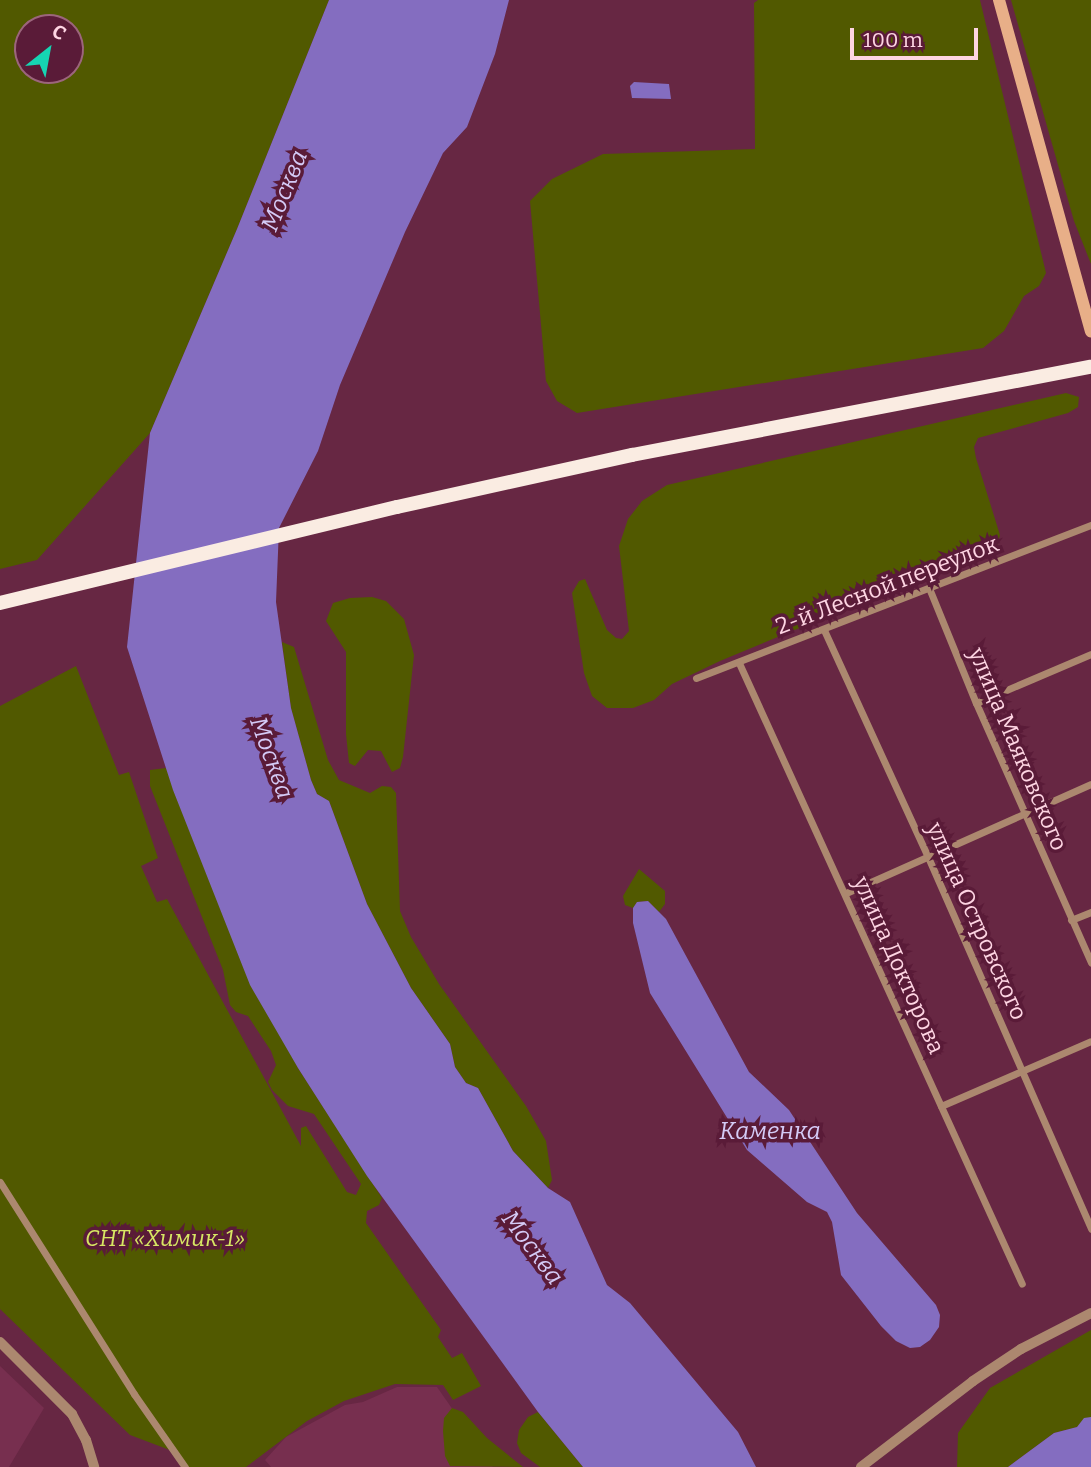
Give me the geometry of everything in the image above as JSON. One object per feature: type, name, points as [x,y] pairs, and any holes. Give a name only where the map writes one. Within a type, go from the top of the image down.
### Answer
[{"type":"highway","points":[[6,601],[397,507],[632,455],[1091,367]]},
{"type":"main road","points":[[999,0],[1091,331]]},
{"type":"street","name":"2-й Лесной переулок","points":[[696,678],[1091,525]]},
{"type":"street","name":"улица Маяковского","points":[[929,588],[976,703],[1091,963]]},
{"type":"street","name":"улица Островского","points":[[824,630],[928,857],[1091,1229]]},
{"type":"street","points":[[976,703],[1091,654]]},
{"type":"street","name":"улица Докторова","points":[[739,663],[1022,1284]]},
{"type":"street","points":[[846,893],[1091,784]]},
{"type":"street","points":[[1071,920],[1091,912]]},
{"type":"street","points":[[941,1106],[1091,1041]]},
{"type":"street","points":[[0,1182],[121,1374],[185,1467]]},
{"type":"street","points":[[861,1467],[918,1422],[1021,1349],[1091,1313]]},
{"type":"street","points":[[0,1342],[72,1415],[86,1440],[94,1467]]},
{"type":"shaded area","points":[[0,1366],[44,1408],[9,1467],[0,1467]]},
{"type":"shaded area","points":[[397,1387],[437,1387],[493,1467],[271,1467],[265,1460],[286,1437],[345,1405],[363,1402]]},
{"type":"green space","points":[[0,0],[329,0],[237,229],[150,433],[37,560],[0,569]]},
{"type":"green space","points":[[758,0],[980,0],[1046,273],[1039,286],[1024,296],[1004,331],[983,348],[577,413],[557,401],[546,381],[530,201],[552,179],[603,154],[755,149],[754,3]]},
{"type":"green space","points":[[1011,0],[1091,0],[1091,264],[1074,221]]},
{"type":"green space","points":[[1066,393],[1079,397],[1078,407],[1068,413],[978,438],[974,447],[976,458],[1000,535],[996,549],[979,561],[932,573],[720,661],[672,684],[654,700],[633,708],[607,708],[592,696],[584,673],[572,593],[579,581],[585,579],[607,630],[616,638],[622,639],[629,631],[619,546],[628,519],[642,501],[667,485]]},
{"type":"green space","points":[[372,597],[386,601],[404,619],[414,655],[403,757],[400,768],[392,772],[381,751],[368,750],[355,766],[349,763],[346,734],[346,652],[326,621],[333,603],[350,598]]},
{"type":"green space","points":[[282,642],[294,647],[328,760],[339,780],[370,793],[382,786],[391,787],[396,793],[400,911],[411,937],[439,984],[526,1106],[546,1141],[552,1180],[548,1188],[513,1151],[478,1088],[466,1083],[455,1067],[450,1044],[411,988],[367,904],[329,801],[317,794],[311,780],[291,708]]},
{"type":"green space","name":"СНТ «Химик-1»","points":[[76,666],[119,775],[129,772],[158,858],[141,866],[157,902],[167,899],[301,1146],[301,1128],[306,1126],[347,1192],[356,1195],[361,1184],[314,1114],[288,1106],[272,1090],[268,1082],[276,1065],[271,1051],[248,1016],[236,1012],[230,1005],[223,970],[150,786],[150,770],[166,768],[298,1068],[382,1198],[379,1205],[367,1211],[366,1223],[441,1330],[438,1337],[452,1358],[462,1353],[481,1386],[453,1400],[443,1385],[395,1384],[344,1401],[307,1421],[246,1467],[185,1467],[175,1452],[130,1435],[0,1309],[0,706]]},
{"type":"green space","points":[[639,869],[665,891],[665,904],[659,912],[648,901],[637,902],[633,908],[625,905],[623,896]]},
{"type":"green space","points":[[1091,1330],[1091,1417],[1077,1427],[1054,1433],[1008,1467],[957,1467],[958,1433],[990,1388]]},
{"type":"green space","points":[[452,1408],[463,1412],[487,1438],[523,1467],[450,1466],[445,1456],[443,1431],[444,1418]]},
{"type":"green space","points":[[538,1412],[583,1467],[540,1467],[521,1453],[517,1443],[519,1430],[528,1417]]},
{"type":"water","name":"Москва","points":[[329,0],[509,0],[495,54],[467,127],[443,153],[405,232],[340,385],[318,451],[279,528],[276,602],[291,708],[311,780],[317,794],[329,801],[367,904],[411,988],[450,1044],[455,1067],[466,1083],[478,1088],[513,1151],[548,1188],[570,1202],[607,1285],[630,1303],[738,1432],[756,1467],[583,1467],[538,1412],[367,1176],[298,1068],[250,985],[173,790],[127,647],[150,433],[237,229]]},
{"type":"water","points":[[634,82],[669,84],[671,99],[632,98],[630,86]]},
{"type":"water","name":"Каменка","points":[[648,901],[666,919],[749,1072],[789,1110],[857,1213],[936,1305],[940,1315],[939,1327],[930,1340],[920,1347],[910,1348],[896,1341],[841,1275],[832,1222],[827,1212],[807,1202],[747,1150],[650,993],[633,923],[633,908],[637,902]]},
{"type":"water","points":[[1091,1417],[1091,1467],[1008,1467],[1054,1433],[1077,1427],[1084,1418]]}]
